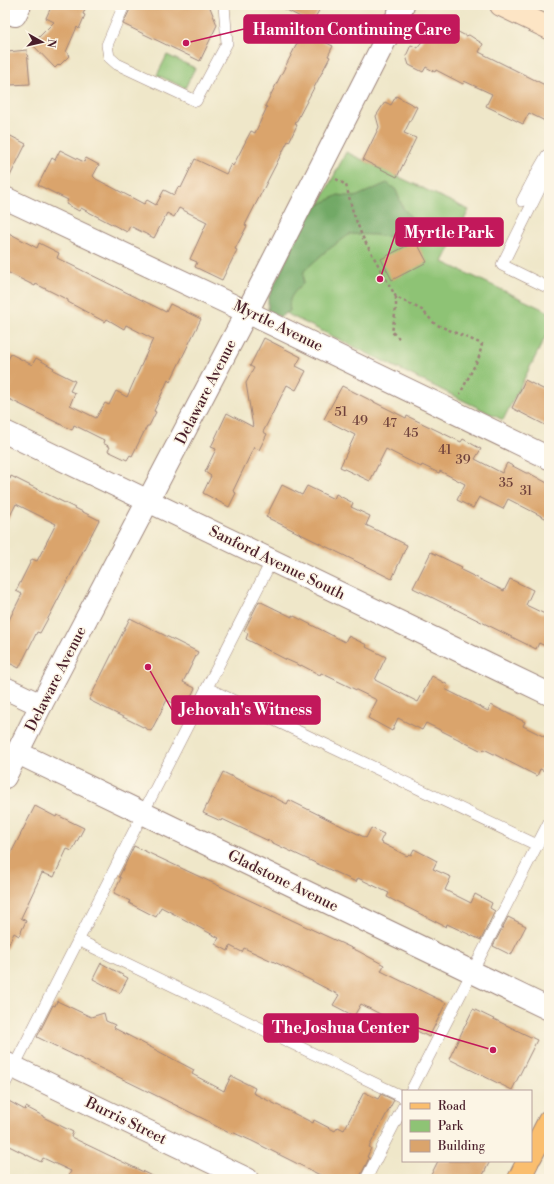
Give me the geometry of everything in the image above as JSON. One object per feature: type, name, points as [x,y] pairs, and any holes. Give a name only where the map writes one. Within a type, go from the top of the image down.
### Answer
[{"type":"main road","points":[[501,5],[549,28]]},
{"type":"main road","points":[[532,1154],[549,1121]]},
{"type":"main road","points":[[519,1179],[528,1162]]},
{"type":"street","name":"Delaware Avenue","points":[[5,776],[247,312],[403,5]]},
{"type":"street","name":"Myrtle Avenue","points":[[5,198],[247,312],[549,458]]},
{"type":"street","name":"Sanford Avenue South","points":[[5,432],[149,500],[549,694]]},
{"type":"street","points":[[5,688],[41,705]]},
{"type":"street","name":"Gladstone Avenue","points":[[18,753],[549,1009]]},
{"type":"street","name":"Burris Street","points":[[8,1071],[247,1179]]},
{"type":"lane","points":[[124,5],[107,45],[109,57],[117,64],[196,101],[227,43],[224,5]]},
{"type":"lane","points":[[522,201],[536,174],[548,157]]},
{"type":"lane","points":[[549,170],[502,265],[549,288]]},
{"type":"lane","points":[[8,1071],[78,940],[272,560]]},
{"type":"lane","points":[[207,688],[537,845]]},
{"type":"lane","points":[[412,1090],[549,822]]},
{"type":"lane","points":[[78,940],[402,1097]]},
{"type":"lane","points":[[366,1179],[402,1109]]},
{"type":"path","points":[[319,170],[346,185],[353,212],[362,236],[396,297],[396,308],[392,332],[399,338]]},
{"type":"path","points":[[396,297],[422,310],[435,324],[482,344],[478,357],[451,410]]},
{"type":"green space","points":[[167,55],[195,68],[185,88],[157,75]]},
{"type":"green space","points":[[346,152],[469,210],[443,262],[549,312],[549,330],[503,420],[277,309],[273,295]]},
{"type":"green space","points":[[387,183],[396,190],[403,208],[413,219],[398,234],[386,237],[350,234],[325,252],[304,271],[303,284],[290,299],[290,311],[280,317],[268,310],[268,298],[308,214],[315,207],[338,195],[355,197]]},
{"type":"building","points":[[52,5],[87,5],[83,14],[85,15],[79,29],[77,27],[66,52],[70,55],[55,68],[32,44],[54,22],[46,18]]},
{"type":"building","points":[[132,5],[209,5],[217,25],[200,61],[123,24]]},
{"type":"building","points":[[277,5],[322,5],[312,23]]},
{"type":"building","points":[[439,22],[466,36],[469,35],[483,44],[479,52],[549,87],[549,123],[529,113],[523,124],[486,106],[492,94],[464,81],[463,84],[436,70],[435,72],[426,67],[423,72],[409,65],[406,56],[411,45],[418,48],[431,24],[437,26]]},
{"type":"building","points":[[303,32],[333,46],[328,56],[330,57],[295,124],[297,125],[289,142],[288,141],[245,225],[247,226],[235,249],[237,250],[222,280],[195,267],[197,262],[190,259],[207,222],[179,208],[174,217],[167,213],[154,238],[130,226],[127,232],[81,208],[79,211],[66,204],[68,200],[38,185],[52,158],[55,160],[60,150],[84,162],[86,158],[99,165],[93,176],[96,179],[144,204],[147,200],[156,205],[164,190],[174,195],[178,187],[181,188],[195,159],[226,174],[231,164],[233,166],[251,131],[255,133],[267,107],[265,106]]},
{"type":"building","points":[[27,50],[30,84],[10,85],[7,52]]},
{"type":"building","points":[[396,96],[417,107],[404,133],[416,138],[397,177],[363,160],[379,127],[376,116],[385,102],[391,105]]},
{"type":"building","points":[[5,133],[26,144],[5,186]]},
{"type":"building","points":[[5,231],[37,248],[39,243],[59,253],[57,258],[166,312],[170,304],[201,319],[170,382],[168,380],[149,426],[147,426],[132,456],[130,455],[127,460],[108,451],[110,447],[103,443],[104,440],[74,425],[72,430],[5,397],[5,365],[11,354],[32,365],[36,358],[54,368],[53,370],[75,381],[70,391],[75,393],[70,405],[96,418],[105,403],[109,405],[116,391],[127,397],[153,339],[126,325],[124,329],[107,319],[105,322],[68,302],[68,300],[5,271]]},
{"type":"building","points":[[416,241],[427,262],[392,280],[381,259]]},
{"type":"building","points":[[264,338],[301,357],[296,366],[306,371],[296,390],[287,385],[263,432],[267,434],[259,450],[254,447],[233,491],[236,493],[229,507],[203,493],[211,476],[205,472],[216,449],[211,447],[227,413],[253,427],[246,383],[254,368],[250,366]]},
{"type":"building","points":[[525,380],[549,392],[549,427],[512,408]]},
{"type":"building","points":[[342,386],[406,418],[407,416],[461,442],[463,439],[481,449],[475,459],[502,473],[507,463],[549,484],[549,520],[508,499],[503,509],[479,497],[473,508],[457,500],[465,484],[440,471],[439,473],[422,465],[421,467],[386,449],[370,481],[340,467],[355,435],[324,419]]},
{"type":"building","points":[[11,476],[99,520],[52,611],[40,633],[37,632],[19,668],[5,661],[5,618],[9,620],[22,594],[16,591],[32,559],[37,561],[56,524],[16,504],[5,526],[5,477],[10,479]]},
{"type":"building","points":[[282,485],[302,495],[307,486],[334,499],[336,494],[353,503],[351,507],[370,516],[366,525],[407,545],[392,579],[266,517]]},
{"type":"building","points":[[431,552],[462,567],[461,570],[504,591],[510,579],[533,590],[526,605],[549,616],[549,648],[539,643],[536,649],[413,588]]},
{"type":"building","points":[[259,601],[292,617],[292,615],[345,642],[348,636],[367,645],[366,647],[386,657],[375,680],[418,702],[432,676],[448,685],[445,689],[488,711],[491,705],[525,722],[523,726],[549,739],[549,773],[540,769],[537,776],[484,749],[482,751],[426,723],[422,730],[398,718],[392,731],[368,718],[377,700],[321,673],[320,675],[285,659],[246,639],[248,633],[244,631]]},
{"type":"building","points":[[130,618],[198,652],[183,682],[195,688],[185,709],[167,700],[151,731],[89,700]]},
{"type":"building","points":[[223,772],[287,804],[289,800],[366,838],[371,828],[384,834],[380,842],[407,856],[409,854],[411,855],[414,849],[437,861],[433,869],[451,877],[445,890],[471,903],[475,894],[492,903],[490,908],[495,911],[481,940],[447,924],[446,927],[387,897],[389,893],[358,878],[356,882],[222,819],[221,821],[203,813]]},
{"type":"building","points":[[35,806],[56,817],[57,815],[84,828],[72,851],[67,849],[54,877],[42,873],[21,918],[26,921],[19,936],[14,933],[5,952],[5,865]]},
{"type":"building","points":[[134,846],[358,951],[384,965],[381,971],[446,1003],[429,1037],[415,1030],[414,1032],[361,1004],[354,1016],[333,1005],[339,995],[283,966],[244,948],[242,952],[230,946],[228,951],[215,944],[219,938],[161,907],[156,917],[129,903],[130,901],[114,893],[121,878],[119,877]]},
{"type":"building","points":[[508,917],[526,926],[511,955],[493,946]]},
{"type":"building","points":[[101,963],[128,978],[120,993],[93,979]]},
{"type":"building","points":[[57,1001],[91,1017],[104,1013],[106,1021],[115,1025],[114,1028],[194,1070],[192,1074],[224,1091],[231,1076],[255,1088],[253,1093],[313,1123],[314,1120],[335,1131],[338,1127],[344,1130],[364,1092],[378,1099],[381,1094],[394,1100],[369,1147],[371,1148],[367,1157],[369,1158],[359,1179],[328,1179],[252,1141],[232,1132],[231,1134],[210,1122],[37,1037],[53,1005],[55,1006]]},
{"type":"building","points":[[473,1009],[537,1040],[512,1090],[449,1059]]},
{"type":"building","points":[[5,1099],[25,1110],[26,1107],[73,1132],[71,1137],[158,1179],[67,1179],[71,1171],[43,1158],[41,1162],[5,1144]]},
{"type":"building","points":[[438,1162],[490,1162],[481,1179],[429,1179]]},
{"type":"place","name":"Hamilton Continuing Care","points":[[186,43]]},
{"type":"place","name":"Myrtle Park","points":[[380,279]]},
{"type":"place","name":"Jehovah's Witness","points":[[148,667]]},
{"type":"place","name":"The Joshua Center","points":[[493,1050]]}]
